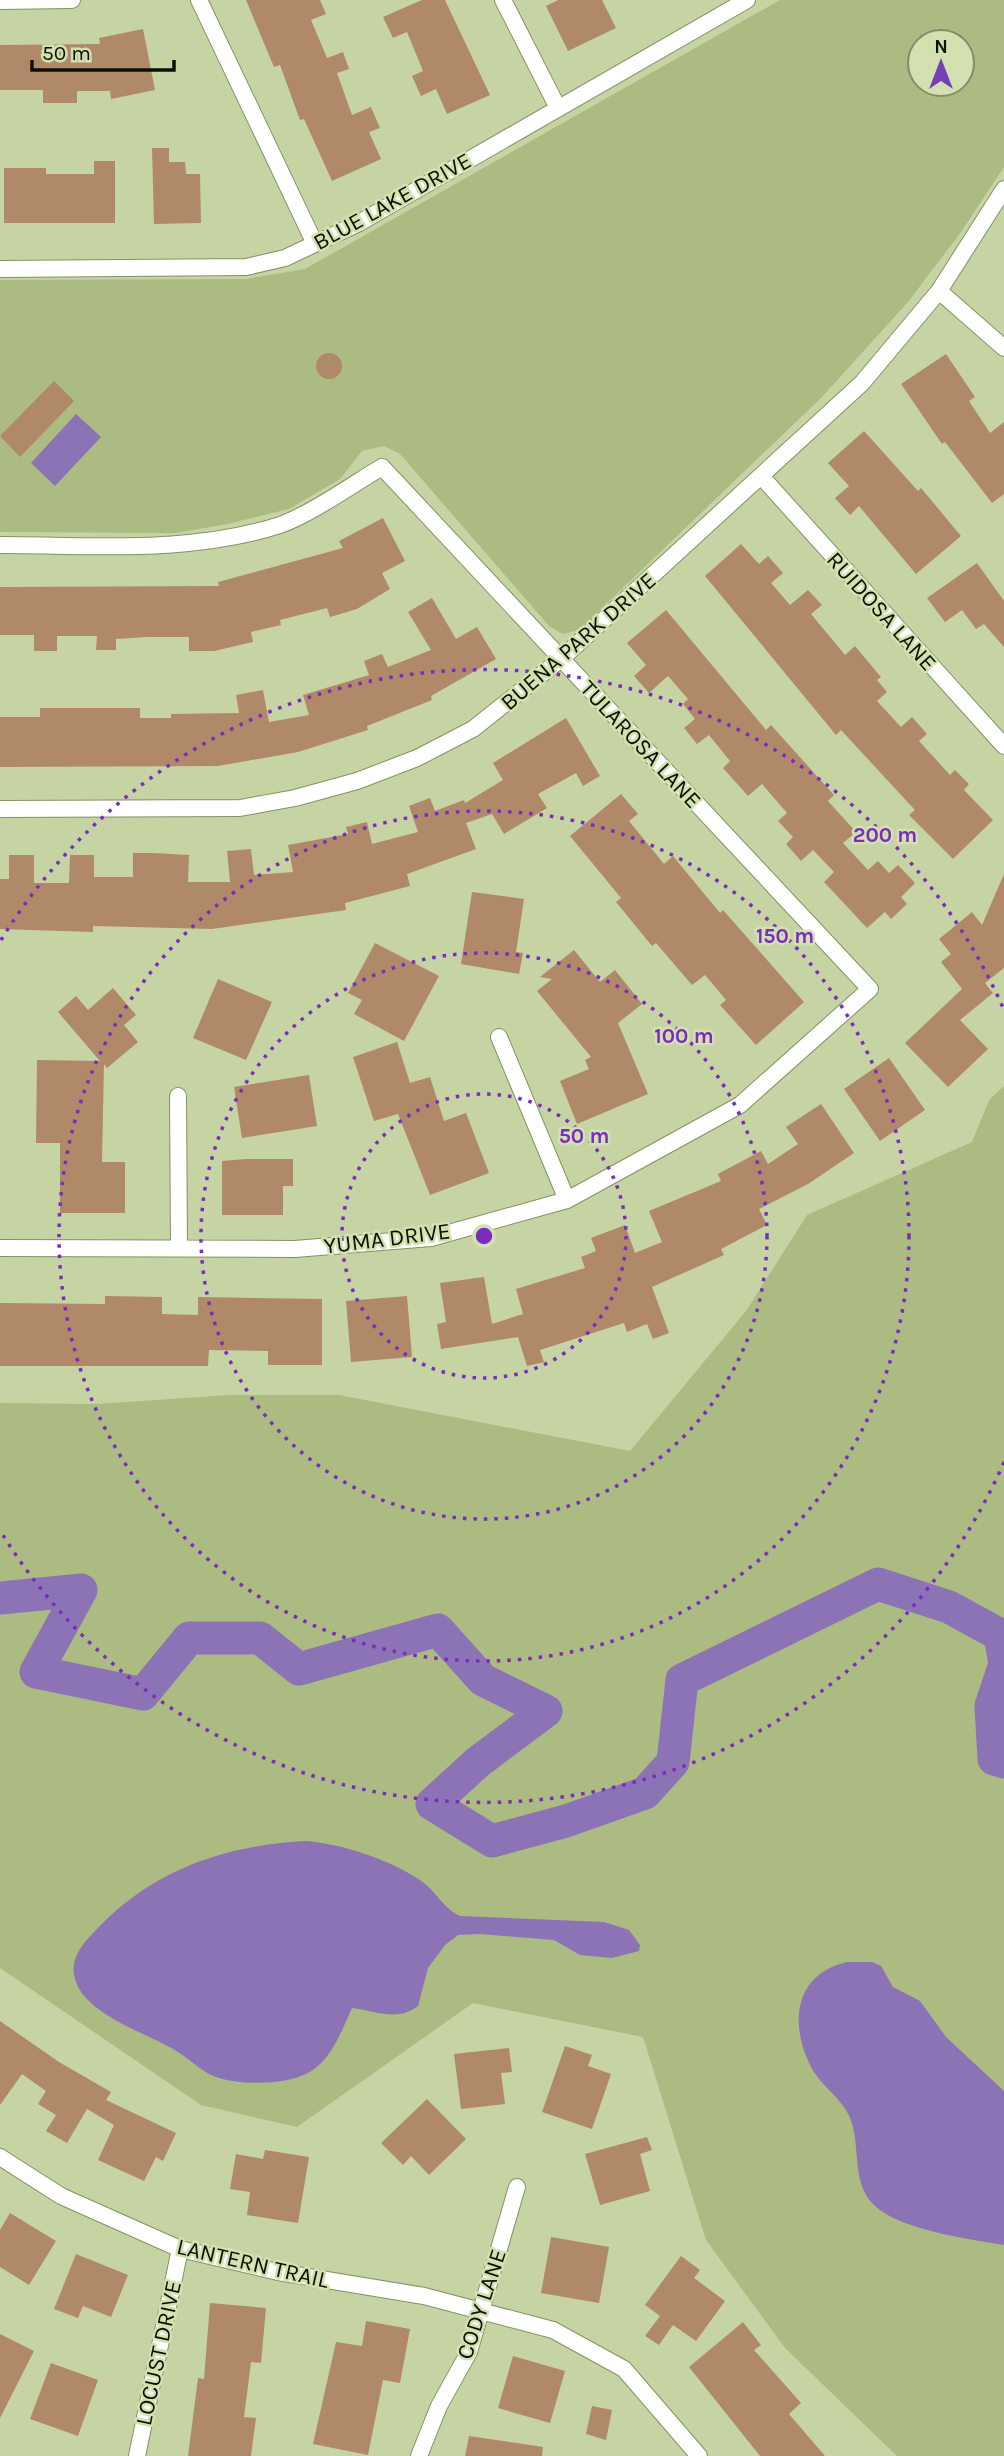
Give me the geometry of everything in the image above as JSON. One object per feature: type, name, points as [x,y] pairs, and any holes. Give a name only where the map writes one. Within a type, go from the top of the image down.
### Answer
[{"type":"street","points":[[0,1],[72,0]]},
{"type":"street","points":[[199,0],[315,244]]},
{"type":"street","points":[[503,0],[558,108]]},
{"type":"street","name":"BLUE LAKE DRIVE","points":[[0,269],[246,267],[285,258],[359,223],[747,0]]},
{"type":"street","name":"BUENA PARK DRIVE","points":[[0,809],[240,808],[295,798],[369,776],[417,758],[473,729],[519,696],[561,659],[862,383],[939,290],[1004,189]]},
{"type":"street","points":[[939,290],[1004,348]]},
{"type":"street","name":"TULAROSA LANE","points":[[0,545],[183,544],[236,537],[283,524],[383,467],[870,989]]},
{"type":"street","name":"RUIDOSA LANE","points":[[761,476],[1004,746]]},
{"type":"street","name":"YUMA DRIVE","points":[[0,1248],[295,1249],[431,1238],[567,1200],[740,1105],[870,989]]},
{"type":"street","points":[[499,1037],[567,1200]]},
{"type":"street","points":[[178,1097],[179,1248]]},
{"type":"street","name":"LANTERN TRAIL","points":[[0,2157],[61,2196],[180,2249],[278,2272],[424,2296],[553,2330],[624,2369],[699,2456]]},
{"type":"street","name":"CODY LANE","points":[[419,2456],[439,2406],[469,2352],[517,2187]]},
{"type":"street","name":"LOCUST DRIVE","points":[[137,2456],[180,2249]]},
{"type":"green space","points":[[780,0],[1004,0],[1004,167],[961,232],[908,302],[822,397],[579,630],[563,634],[549,626],[400,454],[384,446],[362,451],[340,479],[289,509],[228,524],[175,533],[0,532],[0,280],[245,279],[305,269]]},
{"type":"green space","points":[[1004,1086],[1004,2456],[897,2456],[785,2348],[706,2240],[643,2037],[473,2003],[297,2127],[201,2105],[0,1968],[0,1403],[97,1404],[229,1395],[339,1395],[630,1451],[746,1311],[807,1215],[972,1142],[989,1100]]},
{"type":"shaded area","points":[[76,414],[101,437],[55,486],[31,463]]},
{"type":"shaded area","points":[[307,1841],[380,1859],[420,1880],[449,1909],[460,1916],[604,1922],[629,1930],[640,1945],[639,1951],[612,1958],[580,1955],[554,1940],[480,1934],[458,1935],[445,1945],[428,1968],[418,2006],[410,2011],[394,2014],[352,2008],[335,2044],[316,2068],[299,2077],[264,2083],[229,2080],[208,2073],[178,2052],[102,2012],[79,1989],[74,1968],[80,1949],[119,1908],[142,1890],[193,1864],[220,1855],[277,1843]]},
{"type":"shaded area","points":[[847,1962],[872,1962],[881,1966],[893,1987],[920,2001],[946,2037],[1004,2091],[1004,2245],[954,2236],[899,2221],[884,2213],[866,2195],[859,2174],[850,2118],[842,2104],[811,2067],[800,2034],[801,2003],[807,1989],[816,1977],[829,1968]]},
{"type":"building","points":[[246,0],[320,0],[326,14],[311,20],[327,58],[343,52],[349,69],[337,73],[352,115],[371,107],[380,128],[369,132],[381,159],[332,181],[304,119],[300,120],[280,65],[274,67]]},
{"type":"building","points":[[422,0],[445,0],[490,95],[447,114],[436,89],[421,96],[412,76],[423,71],[407,32],[393,38],[383,17]]},
{"type":"building","points":[[558,0],[602,0],[616,28],[568,51],[546,6]]},
{"type":"building","points":[[143,29],[155,90],[111,99],[110,91],[77,91],[77,103],[43,103],[43,90],[0,90],[0,45],[100,44],[99,38]]},
{"type":"building","points":[[152,148],[169,148],[169,162],[185,162],[186,174],[200,174],[201,223],[154,224]]},
{"type":"building","points":[[94,161],[115,161],[115,223],[4,223],[4,168],[46,168],[46,174],[94,174]]},
{"type":"building","points":[[329,353],[338,357],[342,366],[338,375],[329,379],[320,375],[316,366],[320,357]]},
{"type":"building","points":[[946,354],[975,397],[969,401],[990,433],[1004,422],[1004,494],[992,503],[945,442],[942,444],[901,384]]},
{"type":"building","points":[[54,381],[74,401],[20,457],[0,436]]},
{"type":"building","points":[[864,431],[918,491],[921,488],[961,536],[916,574],[859,506],[850,515],[835,498],[849,486],[828,463]]},
{"type":"building","points":[[383,518],[405,561],[382,573],[390,589],[357,609],[330,617],[327,608],[280,620],[281,625],[251,632],[253,642],[214,651],[189,651],[189,637],[147,637],[116,639],[116,650],[96,650],[97,636],[57,636],[57,651],[34,651],[34,635],[0,635],[0,587],[219,586],[218,582],[343,548],[339,541]]},
{"type":"building","points":[[741,544],[759,564],[768,556],[783,573],[771,583],[790,605],[808,590],[822,605],[811,614],[845,655],[855,646],[881,677],[877,680],[887,692],[877,701],[901,727],[912,717],[927,734],[919,741],[950,775],[955,770],[969,784],[964,790],[993,820],[953,859],[909,815],[915,810],[841,730],[836,735],[705,576]]},
{"type":"building","points":[[977,563],[1004,601],[1004,647],[984,624],[976,629],[962,610],[945,622],[927,598]]},
{"type":"building","points":[[432,598],[456,639],[477,627],[496,659],[431,696],[432,700],[367,726],[368,730],[298,752],[218,766],[0,767],[0,717],[40,717],[40,708],[140,708],[140,718],[171,718],[171,714],[239,713],[236,695],[263,690],[269,722],[309,715],[303,695],[369,675],[364,661],[382,654],[388,667],[431,650],[408,612]]},
{"type":"building","points":[[666,610],[766,730],[771,725],[834,795],[828,801],[856,832],[843,843],[868,870],[878,861],[889,873],[898,865],[915,883],[901,897],[907,904],[891,919],[885,912],[867,928],[824,882],[834,872],[813,850],[801,861],[786,844],[793,837],[778,821],[787,813],[762,784],[748,796],[723,768],[730,761],[709,735],[697,744],[684,728],[695,719],[683,704],[688,699],[668,676],[649,693],[634,676],[646,665],[627,643]]},
{"type":"building","points":[[566,718],[600,776],[583,786],[576,773],[538,794],[547,808],[504,834],[492,814],[466,823],[476,849],[407,874],[410,886],[345,903],[346,910],[212,929],[93,926],[93,932],[0,929],[0,879],[9,879],[9,855],[34,855],[34,883],[69,883],[70,855],[94,855],[94,877],[133,877],[133,853],[154,853],[189,855],[188,882],[230,882],[227,851],[251,849],[254,875],[293,872],[288,845],[348,834],[346,827],[367,822],[372,844],[418,832],[409,806],[430,798],[435,811],[464,800],[465,803],[503,780],[493,763]]},
{"type":"building","points":[[621,794],[638,814],[629,821],[664,864],[673,856],[720,913],[723,910],[804,1002],[756,1045],[720,1005],[726,1000],[705,975],[692,985],[656,943],[652,946],[616,902],[621,898],[570,836]]},
{"type":"building","points":[[1004,874],[1004,968],[985,983],[993,993],[960,1020],[988,1049],[948,1087],[905,1043],[962,989],[941,962],[951,954],[939,939],[972,912],[982,925]]},
{"type":"building","points":[[472,892],[524,899],[516,952],[523,953],[519,974],[461,964]]},
{"type":"building","points":[[375,943],[439,976],[404,1041],[354,1014],[362,1000],[348,993]]},
{"type":"building","points":[[574,950],[600,982],[615,970],[642,1004],[618,1023],[648,1094],[577,1124],[560,1081],[589,1069],[585,1060],[591,1057],[537,991],[552,979],[540,977]]},
{"type":"building","points":[[218,979],[272,1002],[246,1060],[193,1038]]},
{"type":"building","points":[[113,988],[136,1015],[124,1025],[138,1042],[107,1068],[104,1064],[102,1162],[125,1162],[125,1213],[60,1213],[60,1143],[36,1143],[37,1060],[100,1061],[58,1012],[76,996],[88,1010]]},
{"type":"building","points":[[397,1042],[410,1083],[430,1077],[444,1121],[466,1113],[489,1173],[430,1195],[398,1114],[374,1121],[353,1057]]},
{"type":"building","points":[[889,1058],[925,1110],[880,1141],[844,1089]]},
{"type":"building","points":[[309,1075],[317,1126],[242,1138],[234,1087]]},
{"type":"building","points":[[821,1104],[854,1153],[808,1184],[759,1209],[767,1225],[721,1249],[724,1255],[652,1287],[669,1333],[653,1339],[647,1324],[627,1332],[624,1323],[540,1350],[544,1362],[527,1366],[518,1337],[441,1349],[437,1324],[446,1322],[440,1283],[484,1277],[492,1324],[523,1314],[516,1289],[585,1268],[581,1257],[596,1251],[591,1238],[625,1225],[635,1253],[662,1242],[649,1211],[721,1181],[718,1174],[761,1151],[768,1164],[798,1144],[786,1127]]},
{"type":"building","points":[[293,1159],[293,1186],[283,1186],[283,1215],[222,1215],[222,1161]]},
{"type":"building","points":[[105,1296],[162,1297],[162,1314],[198,1315],[198,1297],[322,1299],[322,1365],[268,1365],[268,1351],[209,1350],[208,1366],[0,1366],[0,1303],[105,1304]]},
{"type":"building","points":[[407,1296],[412,1357],[351,1362],[346,1301]]},
{"type":"building","points":[[0,2021],[59,2062],[111,2092],[106,2100],[176,2133],[163,2161],[156,2157],[144,2181],[98,2160],[114,2125],[87,2109],[67,2143],[46,2131],[56,2115],[38,2104],[46,2091],[22,2074],[0,2105]]},
{"type":"building","points":[[565,2046],[592,2055],[588,2066],[611,2074],[592,2129],[542,2112]]},
{"type":"building","points":[[509,2048],[512,2072],[501,2073],[505,2104],[461,2109],[454,2054]]},
{"type":"building","points":[[427,2099],[466,2139],[429,2175],[411,2156],[403,2165],[381,2143]]},
{"type":"building","points":[[647,2137],[652,2150],[640,2154],[650,2191],[600,2205],[585,2154]]},
{"type":"building","points":[[265,2150],[309,2157],[298,2223],[247,2215],[250,2192],[230,2189],[236,2154],[263,2159]]},
{"type":"building","points":[[10,2213],[56,2241],[29,2285],[0,2267],[0,2230]]},
{"type":"building","points":[[551,2237],[609,2247],[599,2303],[541,2293]]},
{"type":"building","points":[[76,2254],[128,2275],[111,2317],[83,2306],[78,2318],[54,2309]]},
{"type":"building","points":[[681,2256],[700,2270],[694,2278],[725,2301],[696,2341],[673,2325],[659,2345],[645,2336],[660,2316],[645,2305]]},
{"type":"building","points":[[210,2303],[266,2308],[261,2363],[251,2362],[244,2417],[256,2418],[251,2456],[188,2456],[198,2378],[204,2379]]},
{"type":"building","points":[[366,2321],[410,2329],[400,2383],[383,2380],[368,2455],[313,2444],[336,2342],[362,2346]]},
{"type":"building","points":[[743,2322],[761,2345],[754,2350],[801,2403],[789,2414],[825,2456],[760,2456],[689,2367]]},
{"type":"building","points":[[0,2334],[34,2351],[0,2418]]},
{"type":"building","points":[[513,2356],[565,2371],[550,2423],[498,2408]]},
{"type":"building","points":[[51,2363],[98,2380],[78,2436],[30,2419]]},
{"type":"building","points":[[592,2406],[612,2410],[606,2440],[586,2434]]},
{"type":"building","points":[[469,2436],[543,2447],[542,2456],[465,2456]]},
{"type":"waterway","points":[[0,1598],[81,1590],[36,1672],[143,1694],[189,1638],[260,1638],[299,1669],[438,1630],[483,1680],[546,1711],[478,1762],[432,1804],[492,1841],[566,1821],[645,1793],[673,1762],[682,1680],[878,1584],[949,1607],[1000,1635],[1004,1658]]},
{"type":"waterway","points":[[1004,1667],[991,1706],[994,1759],[1004,1762]]}]
